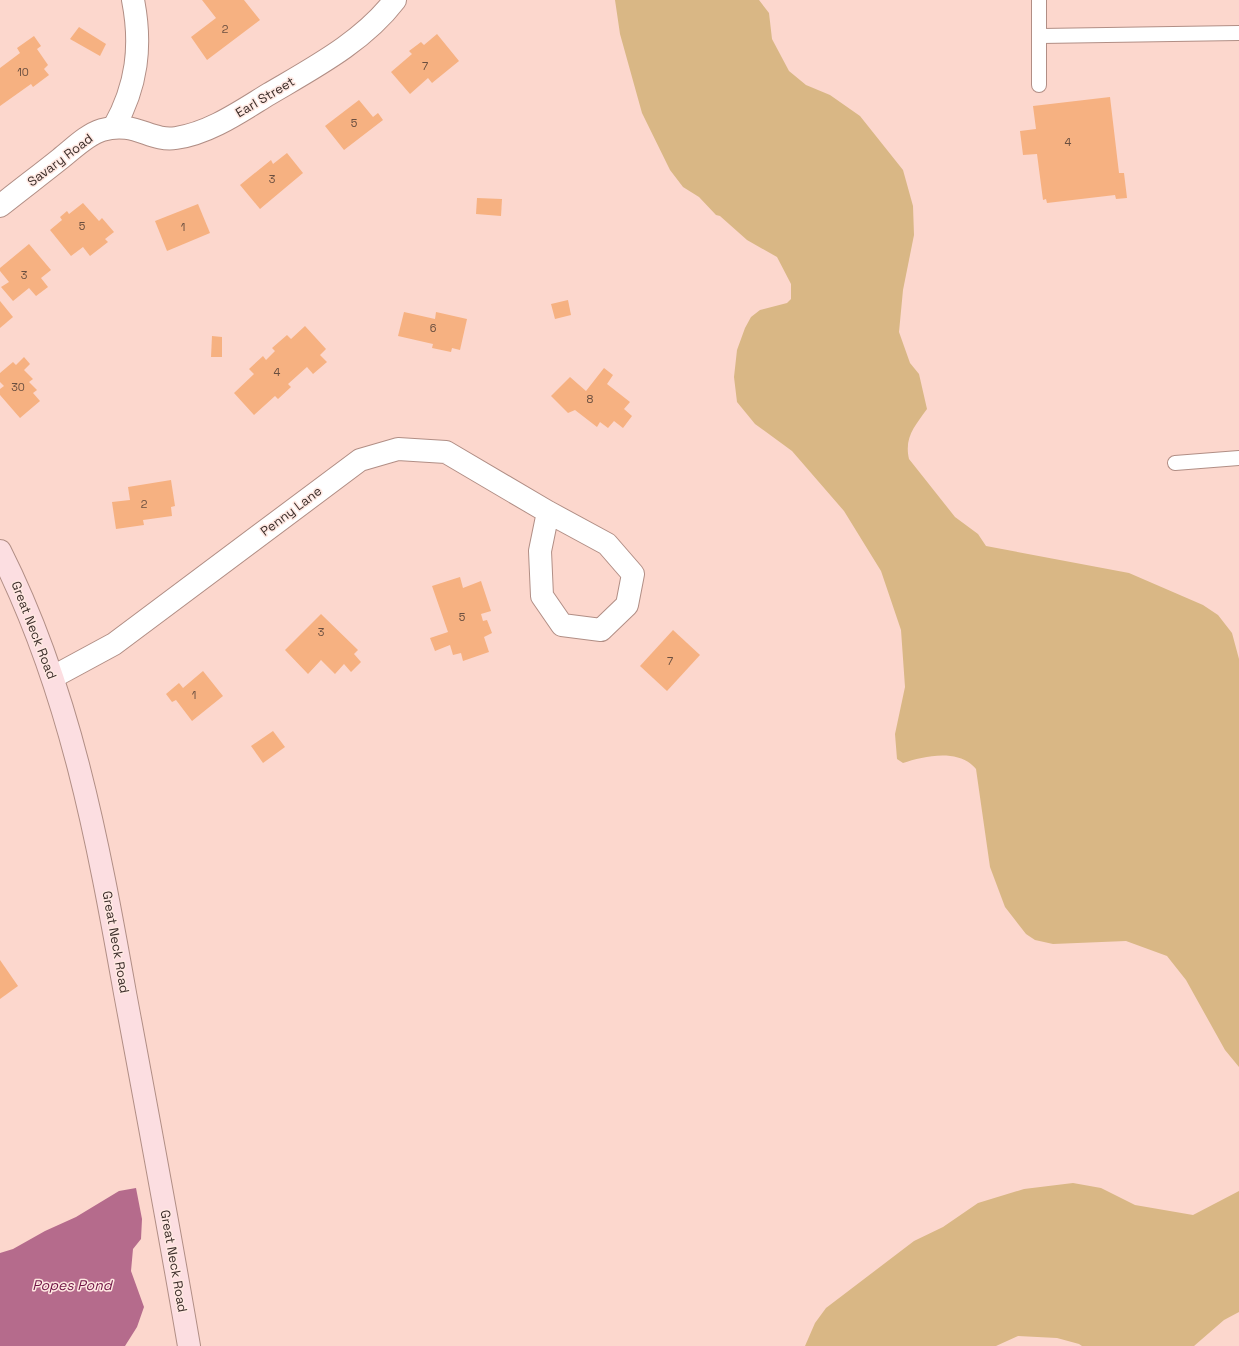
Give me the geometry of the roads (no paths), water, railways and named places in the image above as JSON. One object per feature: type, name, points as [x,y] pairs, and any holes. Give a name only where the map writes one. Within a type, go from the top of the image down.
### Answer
[{"type":"street","points":[[114,128],[129,95],[137,60],[138,33],[133,0]]},
{"type":"street","name":"Earl Street","points":[[114,128],[138,129],[167,139],[186,136],[221,122],[318,65],[373,23],[394,0]]},
{"type":"street","name":"Savary Road","points":[[0,206],[76,145],[101,131],[114,128]]},
{"type":"street","name":"Penny Lane","points":[[53,676],[114,644],[360,460],[398,450],[446,452],[548,512],[607,544],[632,574],[627,605],[601,630],[562,625],[542,596],[540,551],[548,512]]},
{"type":"street","name":"Great Neck Road","points":[[0,551],[32,618],[53,676],[81,772],[96,838],[189,1346]]},
{"type":"lane","points":[[1039,0],[1041,36],[1039,85]]},
{"type":"lane","points":[[1041,36],[1239,33]]},
{"type":"lane","points":[[1175,463],[1239,458]]},
{"type":"water","name":"Popes Pond","points":[[136,1188],[142,1219],[141,1239],[133,1249],[131,1271],[144,1307],[137,1327],[125,1346],[0,1346],[0,1253],[13,1249],[45,1231],[76,1217],[119,1191]]}]
